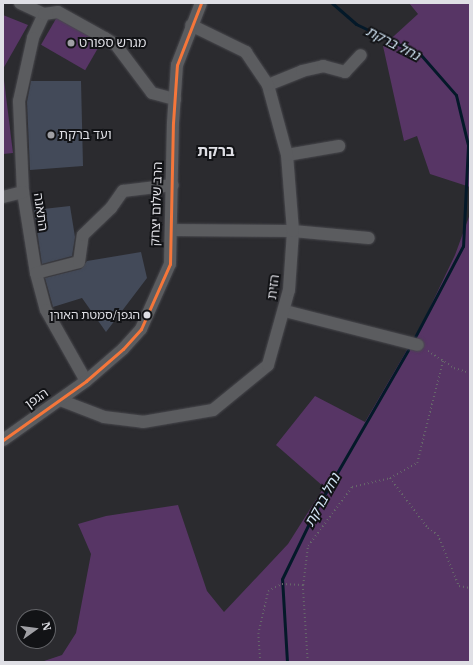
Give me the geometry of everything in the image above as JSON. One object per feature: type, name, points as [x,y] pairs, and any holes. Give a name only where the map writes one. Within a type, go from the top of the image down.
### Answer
[{"type":"street","points":[[20,3],[44,14],[58,12],[105,38],[116,45],[152,93],[174,98]]},
{"type":"street","name":"הרב שלום יצחק","points":[[86,381],[123,349],[141,328],[170,264],[174,98],[177,65],[191,25],[201,3]]},
{"type":"street","name":"התאנה","points":[[44,14],[33,38],[19,101],[23,192],[36,273],[46,310],[86,381]]},
{"type":"street","name":"הזית","points":[[60,400],[104,417],[143,422],[213,410],[268,365],[285,311],[289,290],[293,231],[287,155],[268,85],[246,52],[191,25]]},
{"type":"street","points":[[268,85],[302,71],[323,66],[345,72],[361,55]]},
{"type":"street","points":[[287,155],[339,146]]},
{"type":"street","points":[[36,273],[79,262],[83,235],[111,208],[123,191],[172,185]]},
{"type":"street","points":[[3,197],[23,192]]},
{"type":"street","points":[[171,230],[293,231],[369,238]]},
{"type":"street","points":[[285,311],[418,345]]},
{"type":"street","name":"הגפן","points":[[3,440],[86,381]]},
{"type":"path","points":[[418,345],[454,368],[470,372]]},
{"type":"path","points":[[308,662],[303,585],[308,546],[352,487],[390,478],[417,463],[443,360]]},
{"type":"path","points":[[390,478],[428,528],[438,535],[459,586],[470,588]]},
{"type":"path","points":[[260,662],[258,634],[268,591],[282,584],[303,585]]},
{"type":"shaded area","points":[[409,3],[470,3],[470,187],[430,174],[417,136],[404,141],[383,46],[418,14]]},
{"type":"shaded area","points":[[3,15],[28,25],[3,69]]},
{"type":"shaded area","name":"מגרש ספורט","points":[[57,17],[101,42],[85,70],[41,45]]},
{"type":"shaded area","points":[[3,72],[13,153],[3,154]]},
{"type":"shaded area","points":[[470,214],[470,662],[41,662],[62,655],[76,633],[91,554],[78,524],[106,516],[178,505],[207,591],[224,612],[288,544],[324,487],[276,445],[315,396],[365,422],[422,324],[455,255]]},
{"type":"building","name":"ועד ברקת","points":[[31,81],[81,81],[83,166],[30,170],[27,102]]},
{"type":"building","points":[[70,206],[75,237],[72,256],[42,264],[34,210]]},
{"type":"building","points":[[141,252],[147,278],[106,332],[82,298],[53,307],[45,278],[81,269],[87,261]]},
{"type":"waterway","name":"נחל ברקת","points":[[332,3],[356,24],[421,55],[456,95],[468,145],[463,246],[415,337]]},
{"type":"waterway","name":"נחל ברקת","points":[[287,662],[282,579],[315,511],[408,350]]},
{"type":"transit line","points":[[3,440],[86,381],[123,349],[141,329],[170,264],[173,123],[177,65],[201,3]]},
{"type":"place","name":"מגרש ספורט","points":[[71,43]]},
{"type":"place","name":"ועד ברקת","points":[[51,135]]},
{"type":"place","name":"הגפן/סמטת האורן","points":[[147,315]]},
{"type":"district","name":"ברקת","points":[[216,151]]}]
